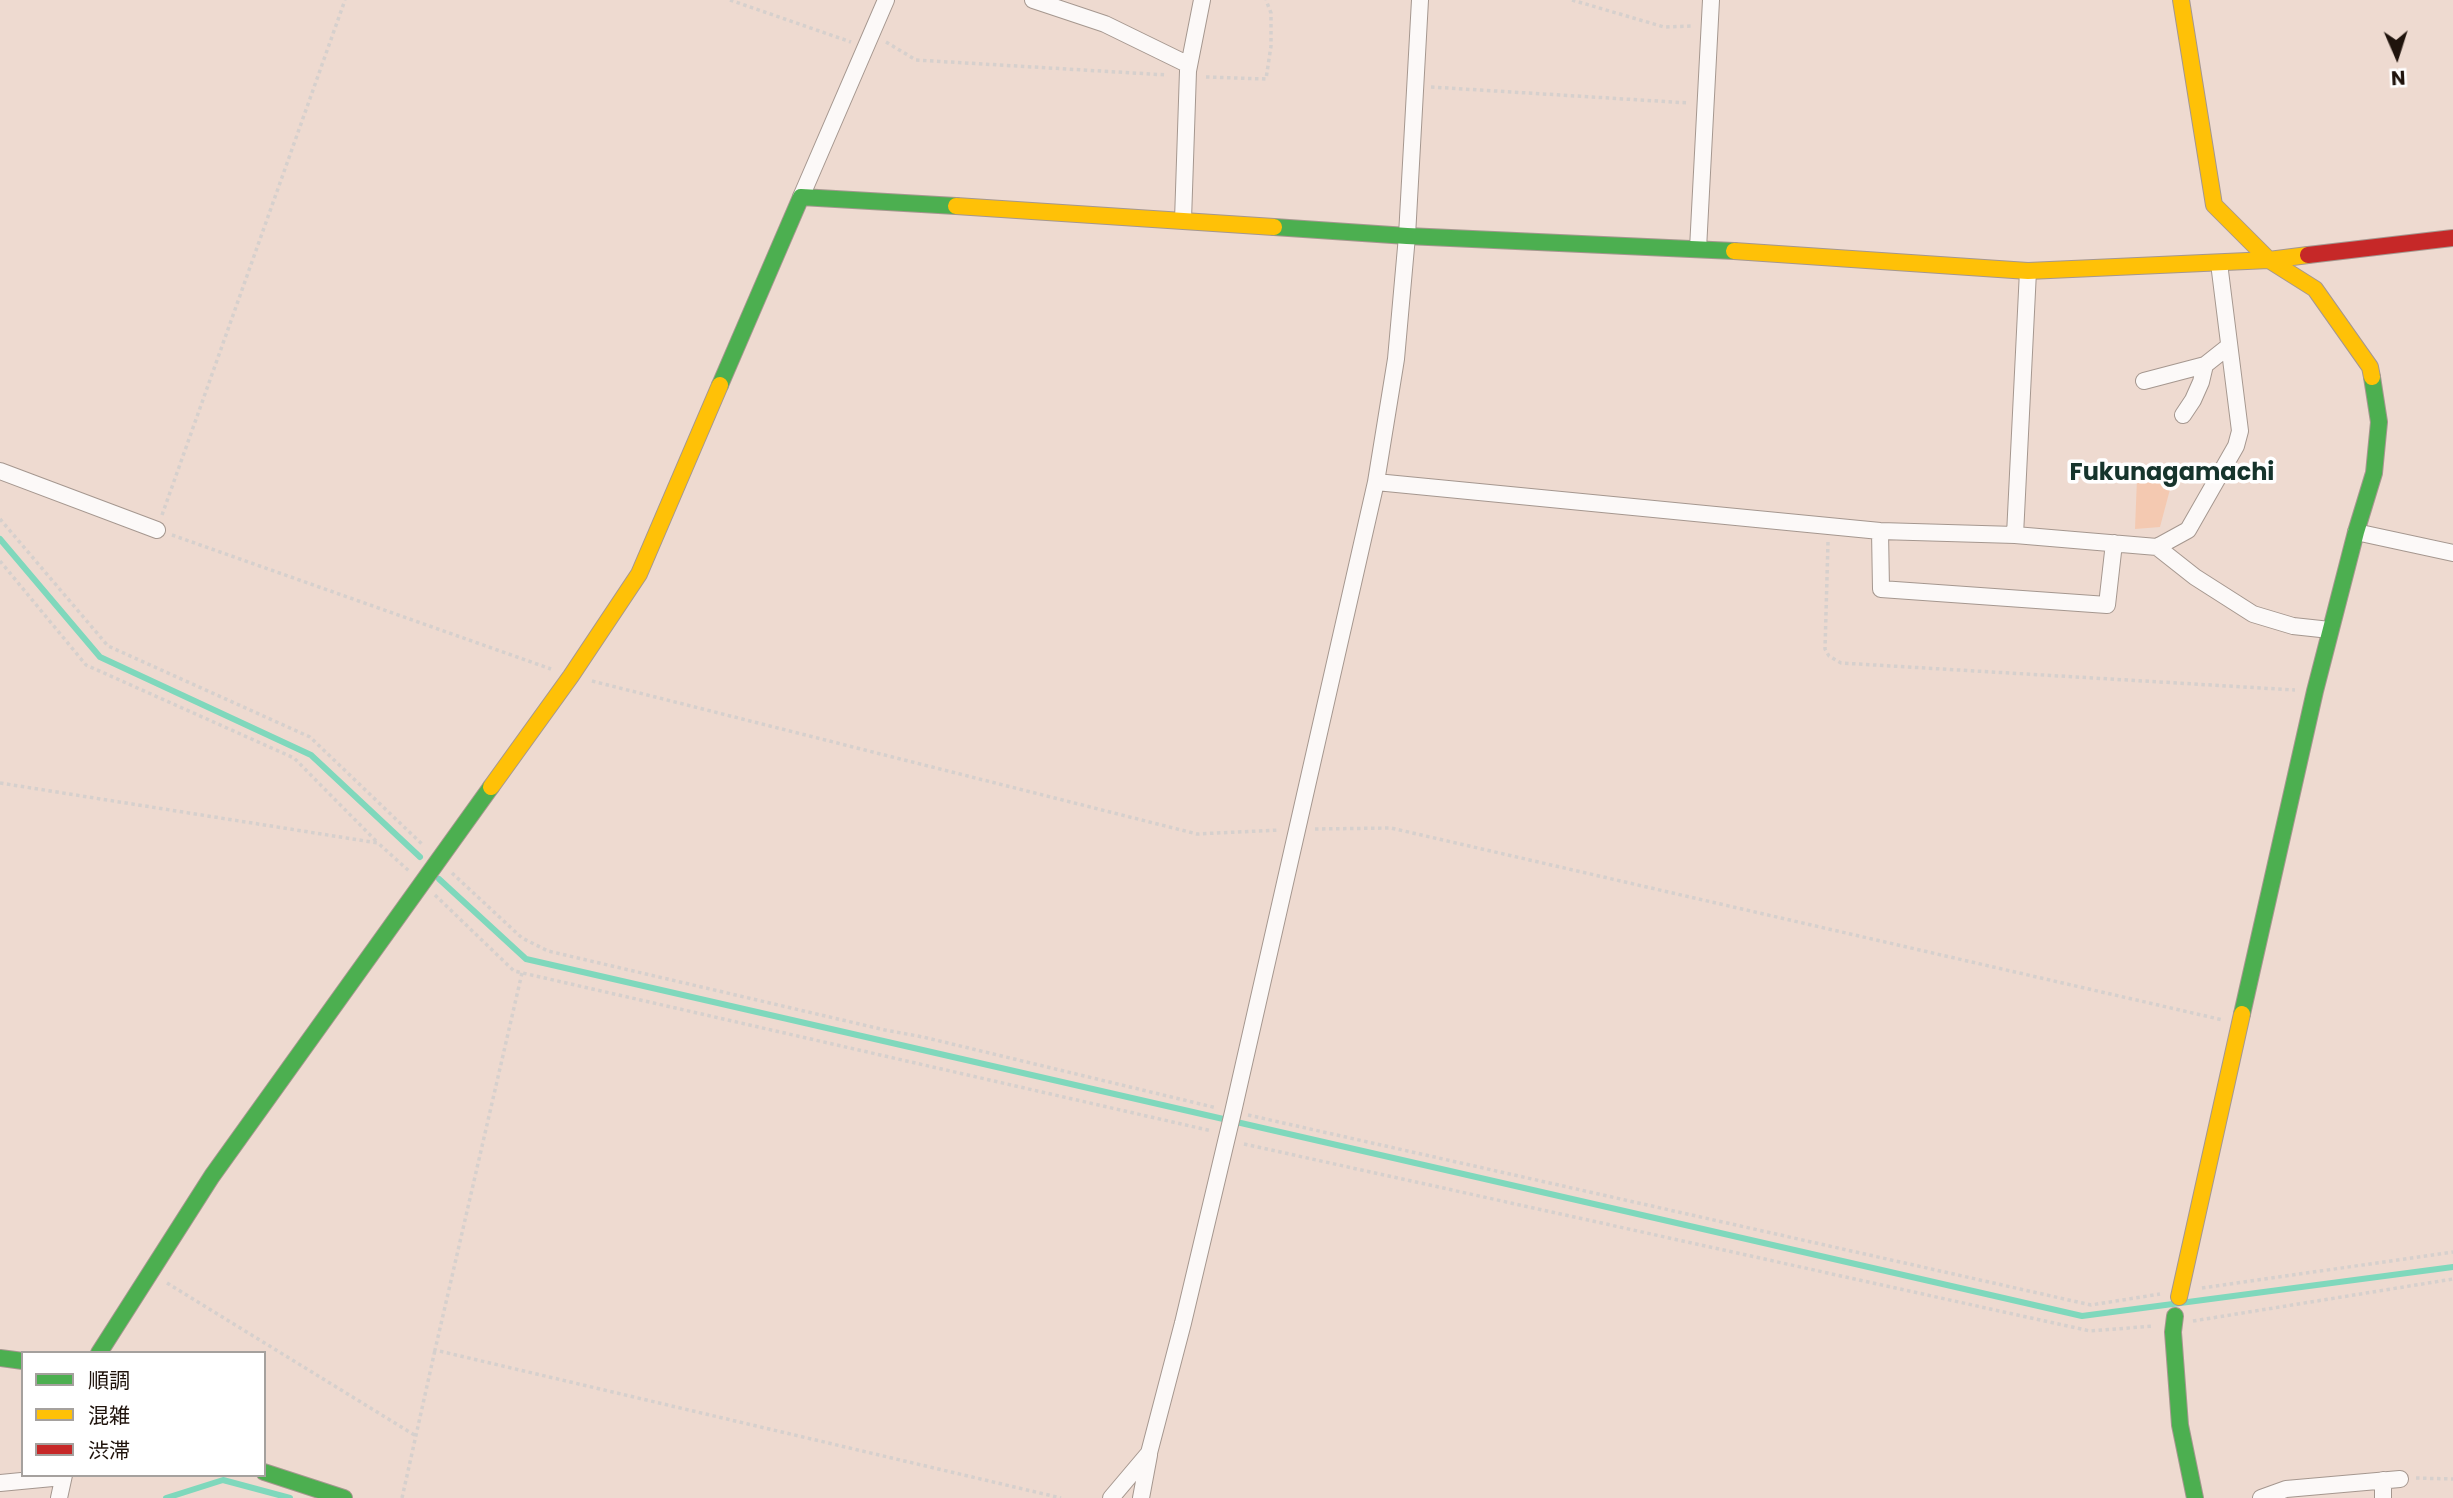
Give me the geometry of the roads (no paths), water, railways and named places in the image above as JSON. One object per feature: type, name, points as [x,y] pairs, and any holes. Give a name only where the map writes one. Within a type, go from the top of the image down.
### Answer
[{"type":"street","points":[[100,1351],[212,1176],[571,676],[639,574],[886,0]]},
{"type":"street","points":[[1032,0],[1059,4],[1104,24],[1188,71]]},
{"type":"street","points":[[1183,220],[1188,71],[1202,0]]},
{"type":"street","points":[[1141,1498],[1149,1453],[1233,1112],[1295,829],[1376,482],[1396,359],[1407,236],[1420,0]]},
{"type":"street","points":[[1698,249],[1711,0]]},
{"type":"street","points":[[2181,0],[2214,205],[2269,260],[2315,289],[2370,367],[2379,422],[2374,473],[2315,691],[2175,1320],[2173,1332],[2180,1425],[2195,1498]]},
{"type":"street","points":[[801,197],[1407,236],[1698,249],[2028,271],[2269,260],[2453,238]]},
{"type":"street","points":[[2157,547],[2188,530],[2236,446],[2240,431],[2219,263]]},
{"type":"street","points":[[2014,535],[2028,271]]},
{"type":"street","points":[[2144,381],[2205,365],[2229,346]]},
{"type":"street","points":[[2183,415],[2201,382],[2205,365]]},
{"type":"street","points":[[0,471],[156,530]]},
{"type":"street","points":[[1376,482],[1880,531],[2014,535],[2157,547],[2195,577],[2253,614],[2293,626],[2330,631]]},
{"type":"street","points":[[1880,531],[1881,589],[2107,605],[2114,543]]},
{"type":"street","points":[[2356,532],[2453,554]]},
{"type":"street","points":[[0,1358],[21,1361]]},
{"type":"street","points":[[1111,1498],[1149,1453]]},
{"type":"street","points":[[266,1473],[344,1498]]},
{"type":"street","points":[[0,1483],[55,1477]]},
{"type":"street","points":[[59,1498],[64,1477]]},
{"type":"street","points":[[2262,1498],[2286,1489],[2400,1479]]},
{"type":"street","points":[[2383,1480],[2383,1498]]},
{"type":"waterway","points":[[0,539],[100,657],[311,755],[420,857]]},
{"type":"waterway","points":[[439,879],[526,959],[2082,1316],[2453,1267]]},
{"type":"waterway","points":[[166,1498],[223,1480],[290,1498]]},
{"type":"district","name":"Fukunagamachi","points":[[2172,474]]}]
